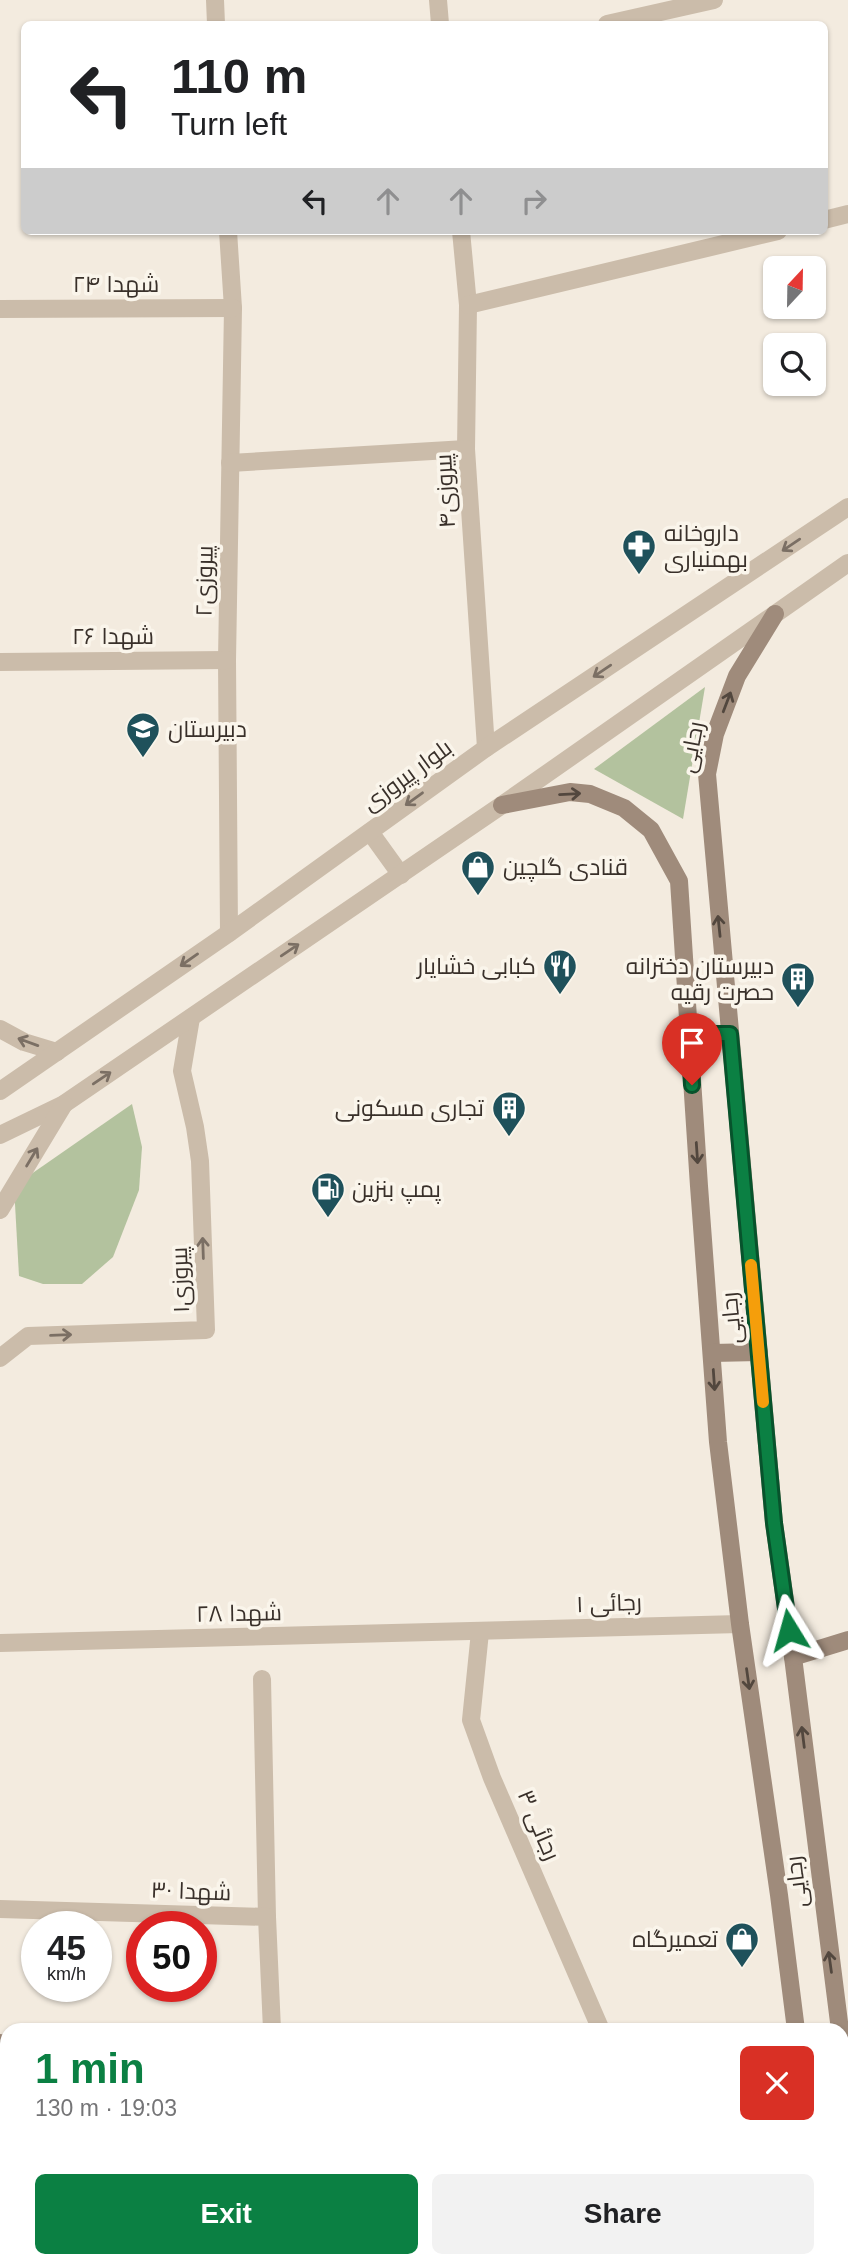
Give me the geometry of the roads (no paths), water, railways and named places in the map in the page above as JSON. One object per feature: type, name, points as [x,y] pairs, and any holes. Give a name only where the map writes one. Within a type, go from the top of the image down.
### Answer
[{"type":"main road","name":"رجایی","points":[[775,614],[737,676],[715,734],[707,774],[774,1523],[839,2023]]},
{"type":"main road","name":"رجایی","points":[[502,805],[570,792],[590,794],[624,808],[651,830],[679,881],[718,1442],[740,1624],[795,2023]]},
{"type":"main road","points":[[689,1034],[730,1034]]},
{"type":"main road","points":[[712,1353],[759,1352]]},
{"type":"main road","points":[[793,1657],[848,1640]]},
{"type":"street","points":[[215,0],[216,21]]},
{"type":"street","points":[[438,0],[440,21]]},
{"type":"street","points":[[620,21],[714,0]]},
{"type":"street","points":[[828,219],[848,214]]},
{"type":"street","name":"پیروزی۲","points":[[228,235],[233,308],[227,660],[229,933]]},
{"type":"street","name":"پیروزی۴","points":[[461,235],[468,305],[466,449],[486,748]]},
{"type":"street","points":[[468,305],[761,235]]},
{"type":"street","name":"شهدا ۲۴","points":[[0,309],[233,308]]},
{"type":"street","points":[[230,463],[466,449]]},
{"type":"street","name":"بلوار پیروزی","points":[[0,1091],[229,933],[486,748],[848,507]]},
{"type":"street","points":[[0,1135],[64,1104],[502,805],[848,563]]},
{"type":"street","name":"شهدا ۲۶","points":[[0,662],[227,660]]},
{"type":"street","points":[[370,832],[401,874]]},
{"type":"street","name":"پیروزی۱","points":[[0,1358],[28,1336],[206,1330],[200,1161],[182,1071],[191,1018]]},
{"type":"street","points":[[0,1029],[24,1042],[57,1052]]},
{"type":"street","points":[[0,1210],[64,1104]]},
{"type":"street","name":"رجائی ۱","points":[[480,1632],[740,1624]]},
{"type":"street","name":"شهدا ۲۸","points":[[0,1643],[480,1632]]},
{"type":"street","name":"رجائی ۳","points":[[480,1632],[471,1720],[492,1778],[598,2023]]},
{"type":"street","points":[[262,1679],[272,2023]]},
{"type":"street","name":"شهدا ۳۰","points":[[0,1909],[267,1917]]},
{"type":"place","name":"داروخانه بهمنیاری","points":[[639,576]]},
{"type":"place","name":"دبیرستان","points":[[143,759]]},
{"type":"place","name":"قنادی گلچین","points":[[478,897]]},
{"type":"place","name":"کبابی خشایار","points":[[560,996]]},
{"type":"place","name":"دبیرستان دخترانه حصرت رقیه","points":[[798,1009]]},
{"type":"place","name":"تجاری مسکونی","points":[[509,1138]]},
{"type":"place","name":"پمپ بنزین","points":[[328,1219]]},
{"type":"place","name":"تعمیرگاه","points":[[742,1969]]}]
